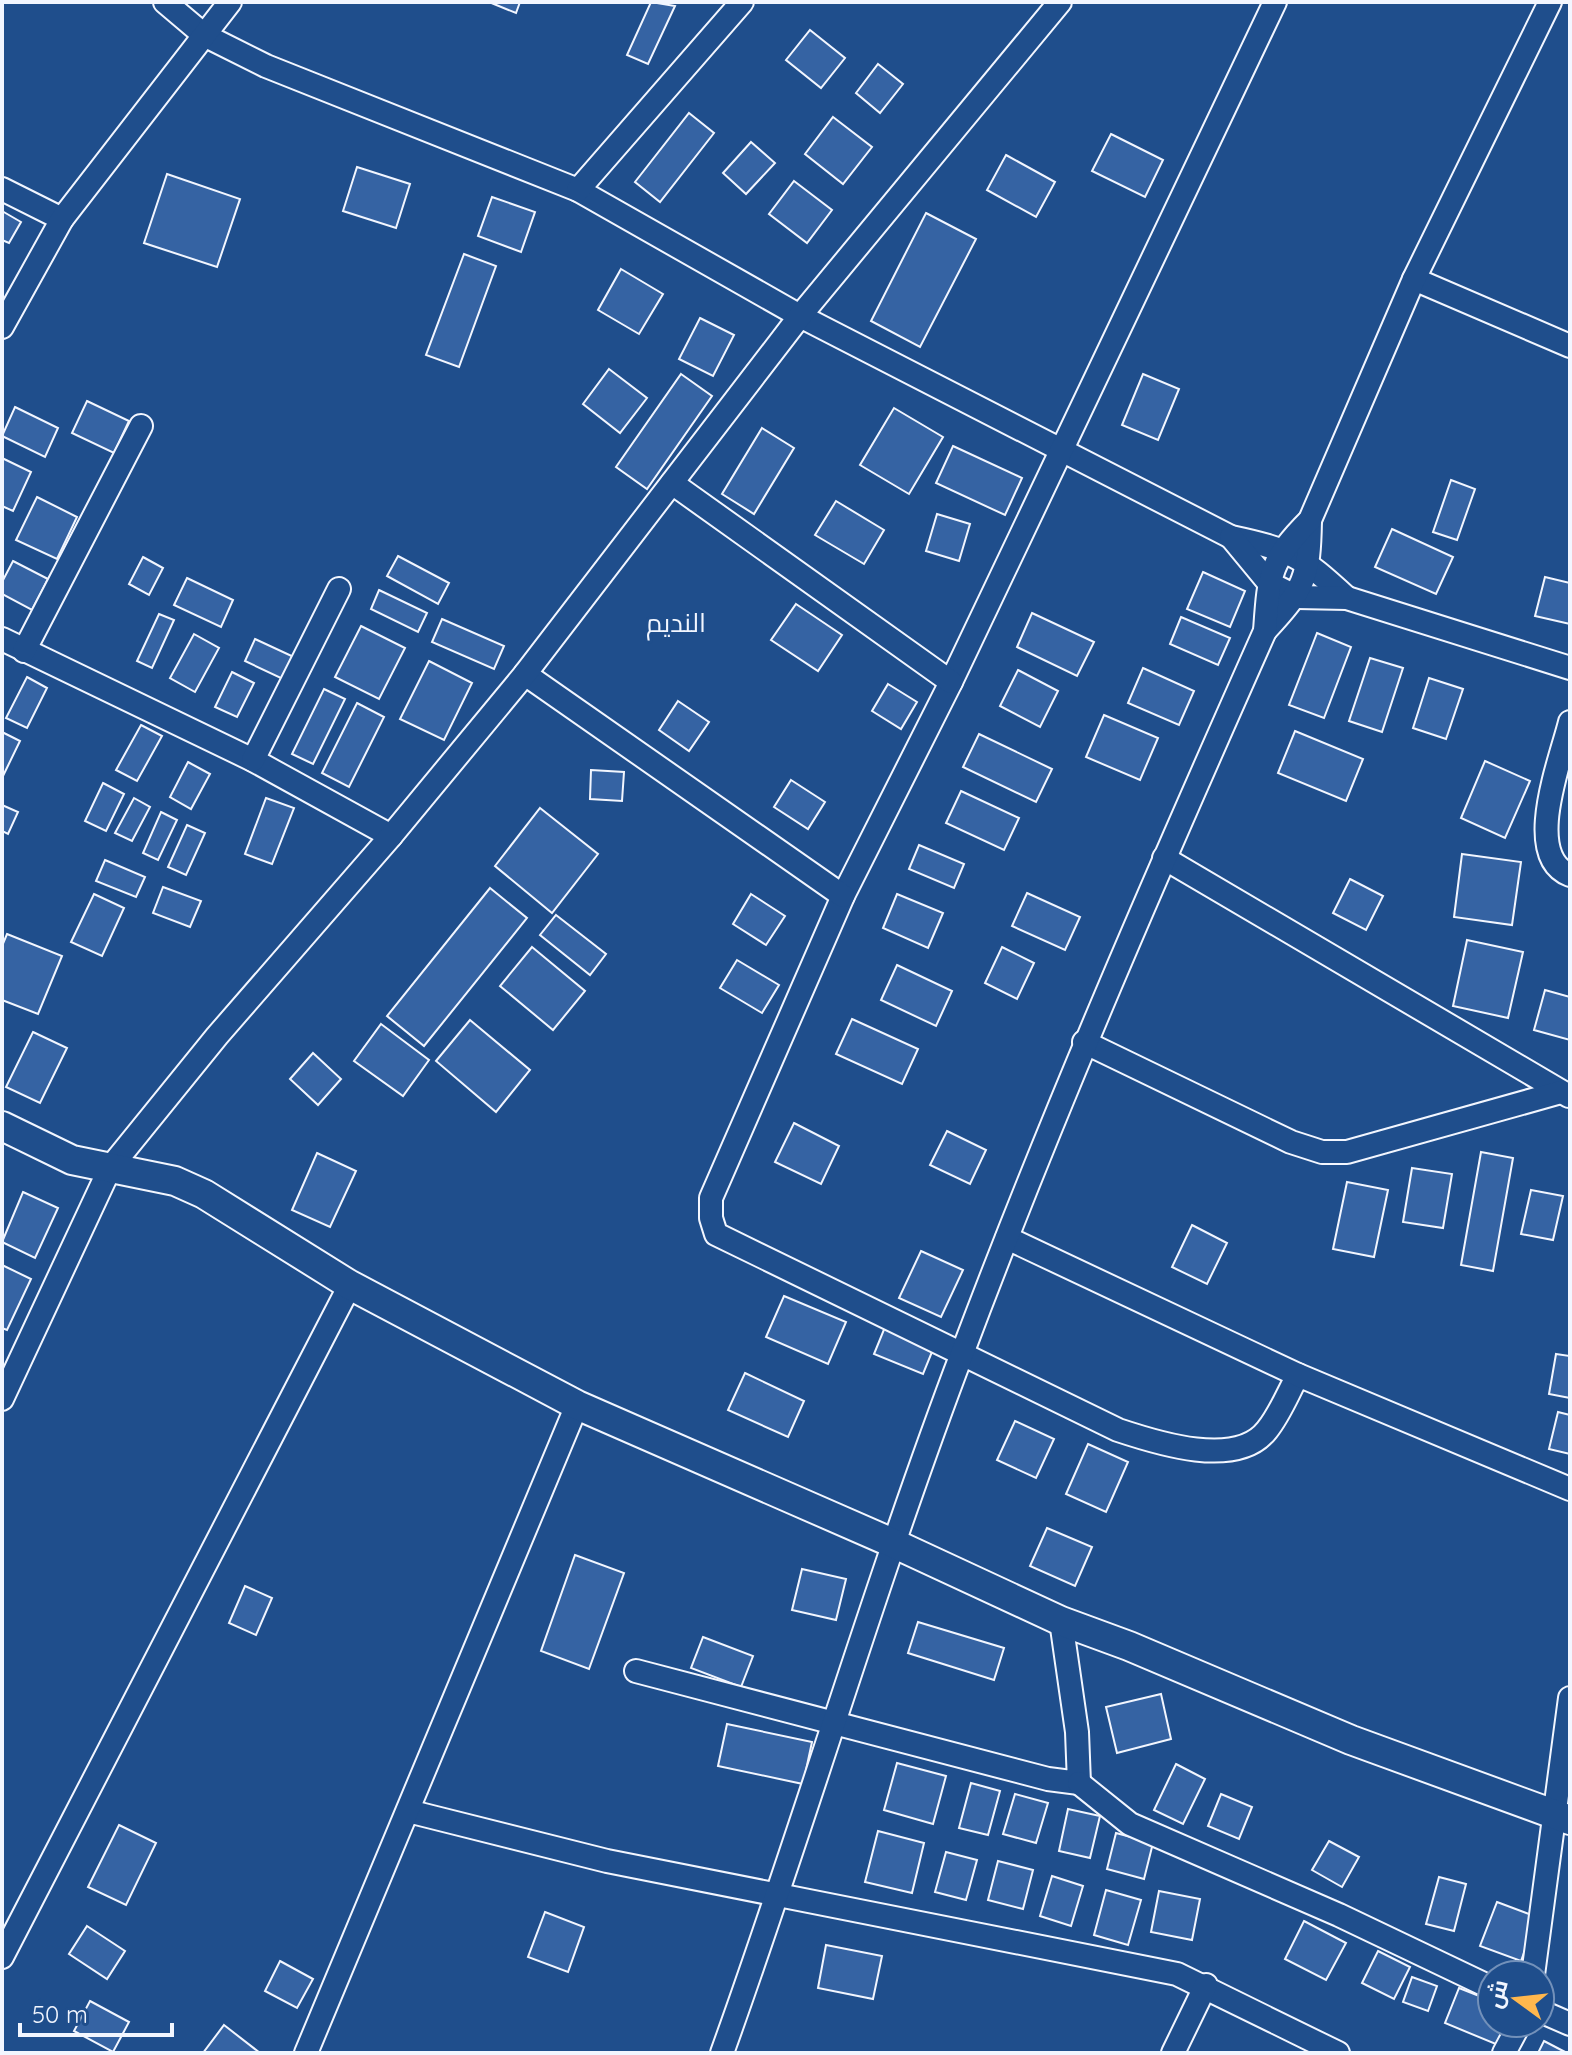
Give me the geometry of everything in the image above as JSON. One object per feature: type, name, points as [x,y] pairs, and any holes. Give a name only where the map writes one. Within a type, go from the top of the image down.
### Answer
[{"type":"main road","points":[[2,1126],[72,1160],[147,1173],[204,1194],[350,1285],[577,1405],[895,1544],[1061,1621],[1129,1646],[1351,1740],[1562,1817]]},
{"type":"street","points":[[165,2],[204,35],[266,66],[578,190],[800,316],[1231,537],[1282,548],[1310,564],[1347,598]]},
{"type":"street","points":[[2,327],[62,219],[230,2]]},
{"type":"street","points":[[578,190],[742,2]]},
{"type":"street","points":[[2,1399],[110,1168],[217,1036],[391,836],[525,674],[800,316],[1060,2]]},
{"type":"street","points":[[1275,2],[1060,447],[951,682],[843,896],[711,1198],[711,1218],[716,1234],[1118,1430],[1162,1445],[1213,1451],[1241,1447],[1266,1432],[1298,1375]]},
{"type":"street","points":[[722,2053],[779,1897],[833,1721],[962,1352],[1084,1042],[1265,631],[1269,583],[1282,548],[1310,520],[1414,279],[1550,2]]},
{"type":"street","points":[[2,189],[62,219]]},
{"type":"street","points":[[1414,279],[1570,346]]},
{"type":"street","points":[[24,651],[141,426]]},
{"type":"street","points":[[672,483],[951,682]]},
{"type":"street","points":[[1265,631],[1297,597],[1310,564],[1310,520]]},
{"type":"street","points":[[1231,537],[1269,583],[1297,597],[1347,598],[1570,668]]},
{"type":"street","points":[[253,760],[339,589]]},
{"type":"street","points":[[2,639],[253,760],[391,836]]},
{"type":"street","points":[[525,674],[843,896]]},
{"type":"street","points":[[1570,722],[1544,831],[1547,854],[1570,875]]},
{"type":"street","points":[[1164,858],[1566,1094]]},
{"type":"street","points":[[1084,1042],[1291,1142],[1322,1152],[1347,1152],[1566,1094]]},
{"type":"street","points":[[1007,1238],[1298,1375],[1570,1489]]},
{"type":"street","points":[[2,1957],[350,1285]]},
{"type":"street","points":[[306,2053],[577,1405]]},
{"type":"street","points":[[1061,1621],[1077,1732],[1079,1783]]},
{"type":"street","points":[[636,1671],[1048,1779],[1079,1783],[1130,1824],[1339,1915],[1476,1980]]},
{"type":"street","points":[[1536,1959],[1562,1817],[1570,1698]]},
{"type":"street","points":[[408,1811],[607,1861],[1177,1974],[1206,1985],[1338,2053]]},
{"type":"street","points":[[1173,2053],[1206,1985]]},
{"type":"building","points":[[489,2],[520,2],[516,13]]},
{"type":"building","points":[[651,2],[675,6],[648,64],[627,55]]},
{"type":"building","points":[[810,30],[845,58],[821,88],[786,60]]},
{"type":"building","points":[[878,64],[903,84],[880,113],[856,93]]},
{"type":"building","points":[[689,113],[714,133],[660,202],[635,182]]},
{"type":"building","points":[[833,117],[872,147],[843,184],[805,154]]},
{"type":"building","points":[[1111,134],[1163,160],[1145,197],[1092,171]]},
{"type":"building","points":[[751,142],[775,163],[746,194],[723,173]]},
{"type":"building","points":[[1006,155],[1055,182],[1036,217],[987,190]]},
{"type":"building","points":[[357,167],[410,184],[396,228],[343,211]]},
{"type":"building","points":[[167,174],[240,199],[217,267],[144,243]]},
{"type":"building","points":[[794,181],[832,210],[807,243],[769,214]]},
{"type":"building","points":[[492,197],[535,212],[521,252],[478,236]]},
{"type":"building","points":[[2,211],[21,222],[9,243],[2,240]]},
{"type":"building","points":[[926,213],[976,239],[920,347],[871,321]]},
{"type":"building","points":[[464,254],[496,266],[459,367],[426,355]]},
{"type":"building","points":[[621,269],[663,294],[639,334],[598,310]]},
{"type":"building","points":[[700,318],[734,335],[713,376],[679,359]]},
{"type":"building","points":[[609,369],[647,398],[620,433],[583,404]]},
{"type":"building","points":[[681,374],[712,396],[647,489],[616,467]]},
{"type":"building","points":[[1143,374],[1179,389],[1158,440],[1122,425]]},
{"type":"building","points":[[87,401],[129,421],[114,453],[72,433]]},
{"type":"building","points":[[15,407],[58,428],[45,457],[2,436]]},
{"type":"building","points":[[894,408],[943,437],[909,494],[860,465]]},
{"type":"building","points":[[762,428],[794,448],[754,514],[722,494]]},
{"type":"building","points":[[953,446],[1022,478],[1005,515],[936,483]]},
{"type":"building","points":[[2,458],[31,472],[13,511],[2,506]]},
{"type":"building","points":[[1451,480],[1475,489],[1457,540],[1433,532]]},
{"type":"building","points":[[37,497],[77,517],[57,559],[16,540]]},
{"type":"building","points":[[836,501],[884,530],[864,564],[815,535]]},
{"type":"building","points":[[937,514],[970,524],[959,561],[926,551]]},
{"type":"building","points":[[1392,529],[1453,557],[1436,594],[1375,567]]},
{"type":"building","points":[[398,556],[449,583],[438,604],[387,576]]},
{"type":"building","points":[[143,557],[163,568],[149,595],[129,584]]},
{"type":"building","points":[[13,561],[48,579],[32,610],[2,594],[2,582]]},
{"type":"building","points":[[1203,572],[1245,591],[1230,627],[1187,609]]},
{"type":"building","points":[[1545,577],[1570,583],[1570,624],[1535,616]]},
{"type":"building","points":[[187,578],[233,600],[221,627],[174,605]]},
{"type":"building","points":[[379,590],[427,613],[418,632],[371,609]]},
{"type":"building","points":[[796,604],[842,635],[818,671],[771,640]]},
{"type":"building","points":[[1032,613],[1094,642],[1077,676],[1017,647]]},
{"type":"building","points":[[159,614],[174,620],[152,668],[137,661]]},
{"type":"building","points":[[1181,617],[1230,638],[1218,665],[1170,644]]},
{"type":"building","points":[[442,619],[504,646],[494,669],[432,642]]},
{"type":"building","points":[[361,626],[405,648],[379,699],[335,677]]},
{"type":"building","points":[[1317,633],[1351,647],[1324,718],[1289,705]]},
{"type":"building","points":[[194,634],[219,648],[195,692],[170,678]]},
{"type":"building","points":[[255,639],[296,658],[285,680],[245,661]]},
{"type":"building","points":[[1370,658],[1403,668],[1382,732],[1349,721]]},
{"type":"building","points":[[429,661],[472,683],[444,740],[400,719]]},
{"type":"building","points":[[1143,668],[1194,691],[1179,725],[1128,703]]},
{"type":"building","points":[[1018,670],[1058,691],[1040,727],[1000,706]]},
{"type":"building","points":[[232,672],[254,683],[237,717],[215,707]]},
{"type":"building","points":[[27,677],[47,688],[27,728],[6,718]]},
{"type":"building","points":[[1429,678],[1463,689],[1446,739],[1413,728]]},
{"type":"building","points":[[888,684],[917,702],[901,729],[872,711]]},
{"type":"building","points":[[324,689],[345,699],[313,764],[292,754]]},
{"type":"building","points":[[678,701],[709,722],[689,751],[659,730]]},
{"type":"building","points":[[357,703],[384,717],[349,787],[322,773]]},
{"type":"building","points":[[1104,715],[1158,738],[1140,780],[1086,757]]},
{"type":"building","points":[[141,725],[162,736],[137,781],[116,770]]},
{"type":"building","points":[[1295,731],[1363,759],[1346,801],[1278,773]]},
{"type":"building","points":[[2,732],[20,741],[2,778]]},
{"type":"building","points":[[979,734],[1052,769],[1036,802],[963,767]]},
{"type":"building","points":[[1485,761],[1530,781],[1505,838],[1461,818]]},
{"type":"building","points":[[188,762],[210,774],[191,809],[170,797]]},
{"type":"building","points":[[591,770],[624,772],[622,801],[590,799]]},
{"type":"building","points":[[791,780],[825,802],[808,829],[774,807]]},
{"type":"building","points":[[103,783],[124,794],[106,831],[85,821]]},
{"type":"building","points":[[961,791],[1019,818],[1004,850],[946,823]]},
{"type":"building","points":[[134,798],[150,807],[132,841],[115,833]]},
{"type":"building","points":[[266,798],[294,808],[272,864],[245,854]]},
{"type":"building","points":[[2,805],[18,812],[8,834],[2,831]]},
{"type":"building","points":[[540,808],[598,854],[552,913],[495,866]]},
{"type":"building","points":[[161,812],[177,820],[158,860],[143,853]]},
{"type":"building","points":[[187,825],[205,833],[186,875],[168,867]]},
{"type":"building","points":[[919,845],[964,864],[954,888],[909,869]]},
{"type":"building","points":[[1462,854],[1521,862],[1512,925],[1454,917]]},
{"type":"building","points":[[105,860],[145,877],[136,897],[96,881]]},
{"type":"building","points":[[1350,879],[1383,896],[1366,930],[1333,913]]},
{"type":"building","points":[[163,887],[201,901],[190,927],[153,913]]},
{"type":"building","points":[[490,888],[527,918],[424,1046],[387,1016]]},
{"type":"building","points":[[1027,893],[1080,917],[1065,950],[1012,926]]},
{"type":"building","points":[[94,894],[124,908],[102,956],[71,942]]},
{"type":"building","points":[[751,894],[785,916],[766,945],[733,924]]},
{"type":"building","points":[[897,894],[943,913],[928,948],[883,928]]},
{"type":"building","points":[[556,915],[606,954],[590,975],[540,935]]},
{"type":"building","points":[[7,934],[62,956],[38,1014],[2,1000],[2,946]]},
{"type":"building","points":[[1467,940],[1523,952],[1508,1018],[1453,1006]]},
{"type":"building","points":[[532,947],[585,991],[553,1030],[500,986]]},
{"type":"building","points":[[1002,947],[1034,963],[1017,999],[985,983]]},
{"type":"building","points":[[737,960],[779,985],[762,1013],[720,988]]},
{"type":"building","points":[[897,965],[952,991],[936,1026],[881,1000]]},
{"type":"building","points":[[1545,990],[1570,997],[1570,1040],[1534,1030]]},
{"type":"building","points":[[852,1019],[918,1049],[902,1084],[836,1054]]},
{"type":"building","points":[[470,1020],[530,1070],[496,1112],[436,1061]]},
{"type":"building","points":[[381,1024],[429,1060],[403,1096],[354,1061]]},
{"type":"building","points":[[33,1032],[67,1048],[40,1103],[6,1087]]},
{"type":"building","points":[[313,1053],[341,1079],[318,1105],[290,1079]]},
{"type":"building","points":[[794,1123],[839,1146],[821,1184],[775,1162]]},
{"type":"building","points":[[947,1131],[986,1150],[970,1184],[930,1165]]},
{"type":"building","points":[[1481,1152],[1513,1158],[1493,1271],[1461,1265]]},
{"type":"building","points":[[317,1153],[356,1171],[330,1227],[292,1210]]},
{"type":"building","points":[[1412,1168],[1452,1174],[1443,1228],[1403,1222]]},
{"type":"building","points":[[1347,1182],[1388,1190],[1374,1257],[1333,1249]]},
{"type":"building","points":[[1531,1190],[1563,1196],[1553,1240],[1521,1234]]},
{"type":"building","points":[[23,1192],[58,1208],[35,1258],[2,1242]]},
{"type":"building","points":[[1192,1225],[1227,1243],[1207,1284],[1172,1267]]},
{"type":"building","points":[[921,1251],[963,1270],[941,1317],[899,1298]]},
{"type":"building","points":[[2,1265],[31,1279],[7,1330],[2,1328]]},
{"type":"building","points":[[784,1296],[846,1322],[828,1364],[766,1337]]},
{"type":"building","points":[[885,1327],[934,1347],[923,1374],[874,1354]]},
{"type":"building","points":[[1556,1354],[1570,1356],[1570,1398],[1549,1394]]},
{"type":"building","points":[[745,1373],[804,1401],[788,1437],[728,1410]]},
{"type":"building","points":[[1558,1412],[1570,1415],[1570,1454],[1549,1449]]},
{"type":"building","points":[[1015,1421],[1054,1439],[1036,1478],[997,1460]]},
{"type":"building","points":[[1088,1444],[1128,1462],[1106,1512],[1066,1494]]},
{"type":"building","points":[[1047,1528],[1092,1547],[1075,1586],[1030,1566]]},
{"type":"building","points":[[575,1555],[624,1573],[589,1669],[541,1651]]},
{"type":"building","points":[[802,1569],[846,1579],[836,1620],[792,1610]]},
{"type":"building","points":[[245,1586],[272,1598],[256,1635],[229,1623]]},
{"type":"building","points":[[918,1622],[1004,1648],[994,1680],[908,1653]]},
{"type":"building","points":[[703,1637],[753,1656],[741,1687],[691,1668]]},
{"type":"building","points":[[1161,1694],[1171,1739],[1117,1753],[1106,1707]]},
{"type":"building","points":[[727,1724],[812,1742],[803,1784],[718,1766]]},
{"type":"building","points":[[897,1763],[946,1776],[933,1824],[884,1810]]},
{"type":"building","points":[[1176,1764],[1205,1779],[1183,1824],[1154,1810]]},
{"type":"building","points":[[971,1783],[1000,1791],[988,1835],[959,1828]]},
{"type":"building","points":[[1015,1794],[1048,1803],[1036,1843],[1003,1834]]},
{"type":"building","points":[[1221,1794],[1252,1807],[1239,1839],[1208,1826]]},
{"type":"building","points":[[1068,1809],[1100,1816],[1090,1858],[1059,1851]]},
{"type":"building","points":[[119,1825],[156,1843],[126,1905],[88,1887]]},
{"type":"building","points":[[878,1831],[924,1843],[912,1893],[865,1882]]},
{"type":"building","points":[[1116,1833],[1153,1843],[1144,1879],[1107,1869]]},
{"type":"building","points":[[1329,1841],[1359,1857],[1342,1887],[1312,1870]]},
{"type":"building","points":[[946,1852],[977,1860],[966,1900],[935,1892]]},
{"type":"building","points":[[998,1861],[1033,1870],[1023,1909],[988,1900]]},
{"type":"building","points":[[1052,1876],[1083,1886],[1071,1926],[1040,1916]]},
{"type":"building","points":[[1439,1877],[1466,1884],[1454,1931],[1426,1924]]},
{"type":"building","points":[[1106,1890],[1141,1900],[1128,1945],[1094,1935]]},
{"type":"building","points":[[1159,1891],[1200,1899],[1192,1940],[1151,1932]]},
{"type":"building","points":[[1497,1902],[1537,1917],[1522,1959],[1480,1946]]},
{"type":"building","points":[[545,1912],[584,1927],[568,1972],[528,1957]]},
{"type":"building","points":[[1304,1921],[1346,1943],[1326,1980],[1285,1959]]},
{"type":"building","points":[[87,1926],[125,1951],[107,1979],[69,1954]]},
{"type":"building","points":[[826,1945],[882,1956],[873,1999],[818,1988]]},
{"type":"building","points":[[1378,1951],[1410,1967],[1394,1999],[1362,1983]]},
{"type":"building","points":[[280,1961],[313,1979],[297,2008],[265,1991]]},
{"type":"building","points":[[1412,1977],[1437,1986],[1428,2011],[1403,2002]]},
{"type":"building","points":[[1459,1988],[1476,1995],[1476,2036],[1445,2023]]},
{"type":"building","points":[[90,2001],[129,2022],[113,2052],[74,2031]]},
{"type":"building","points":[[224,2025],[260,2053],[203,2053]]},
{"type":"building","points":[[1484,2039],[1506,2039],[1503,2047]]},
{"type":"building","points":[[1544,2041],[1567,2053],[1538,2053]]},
{"type":"district","name":"النديم","points":[[676,623]]}]
